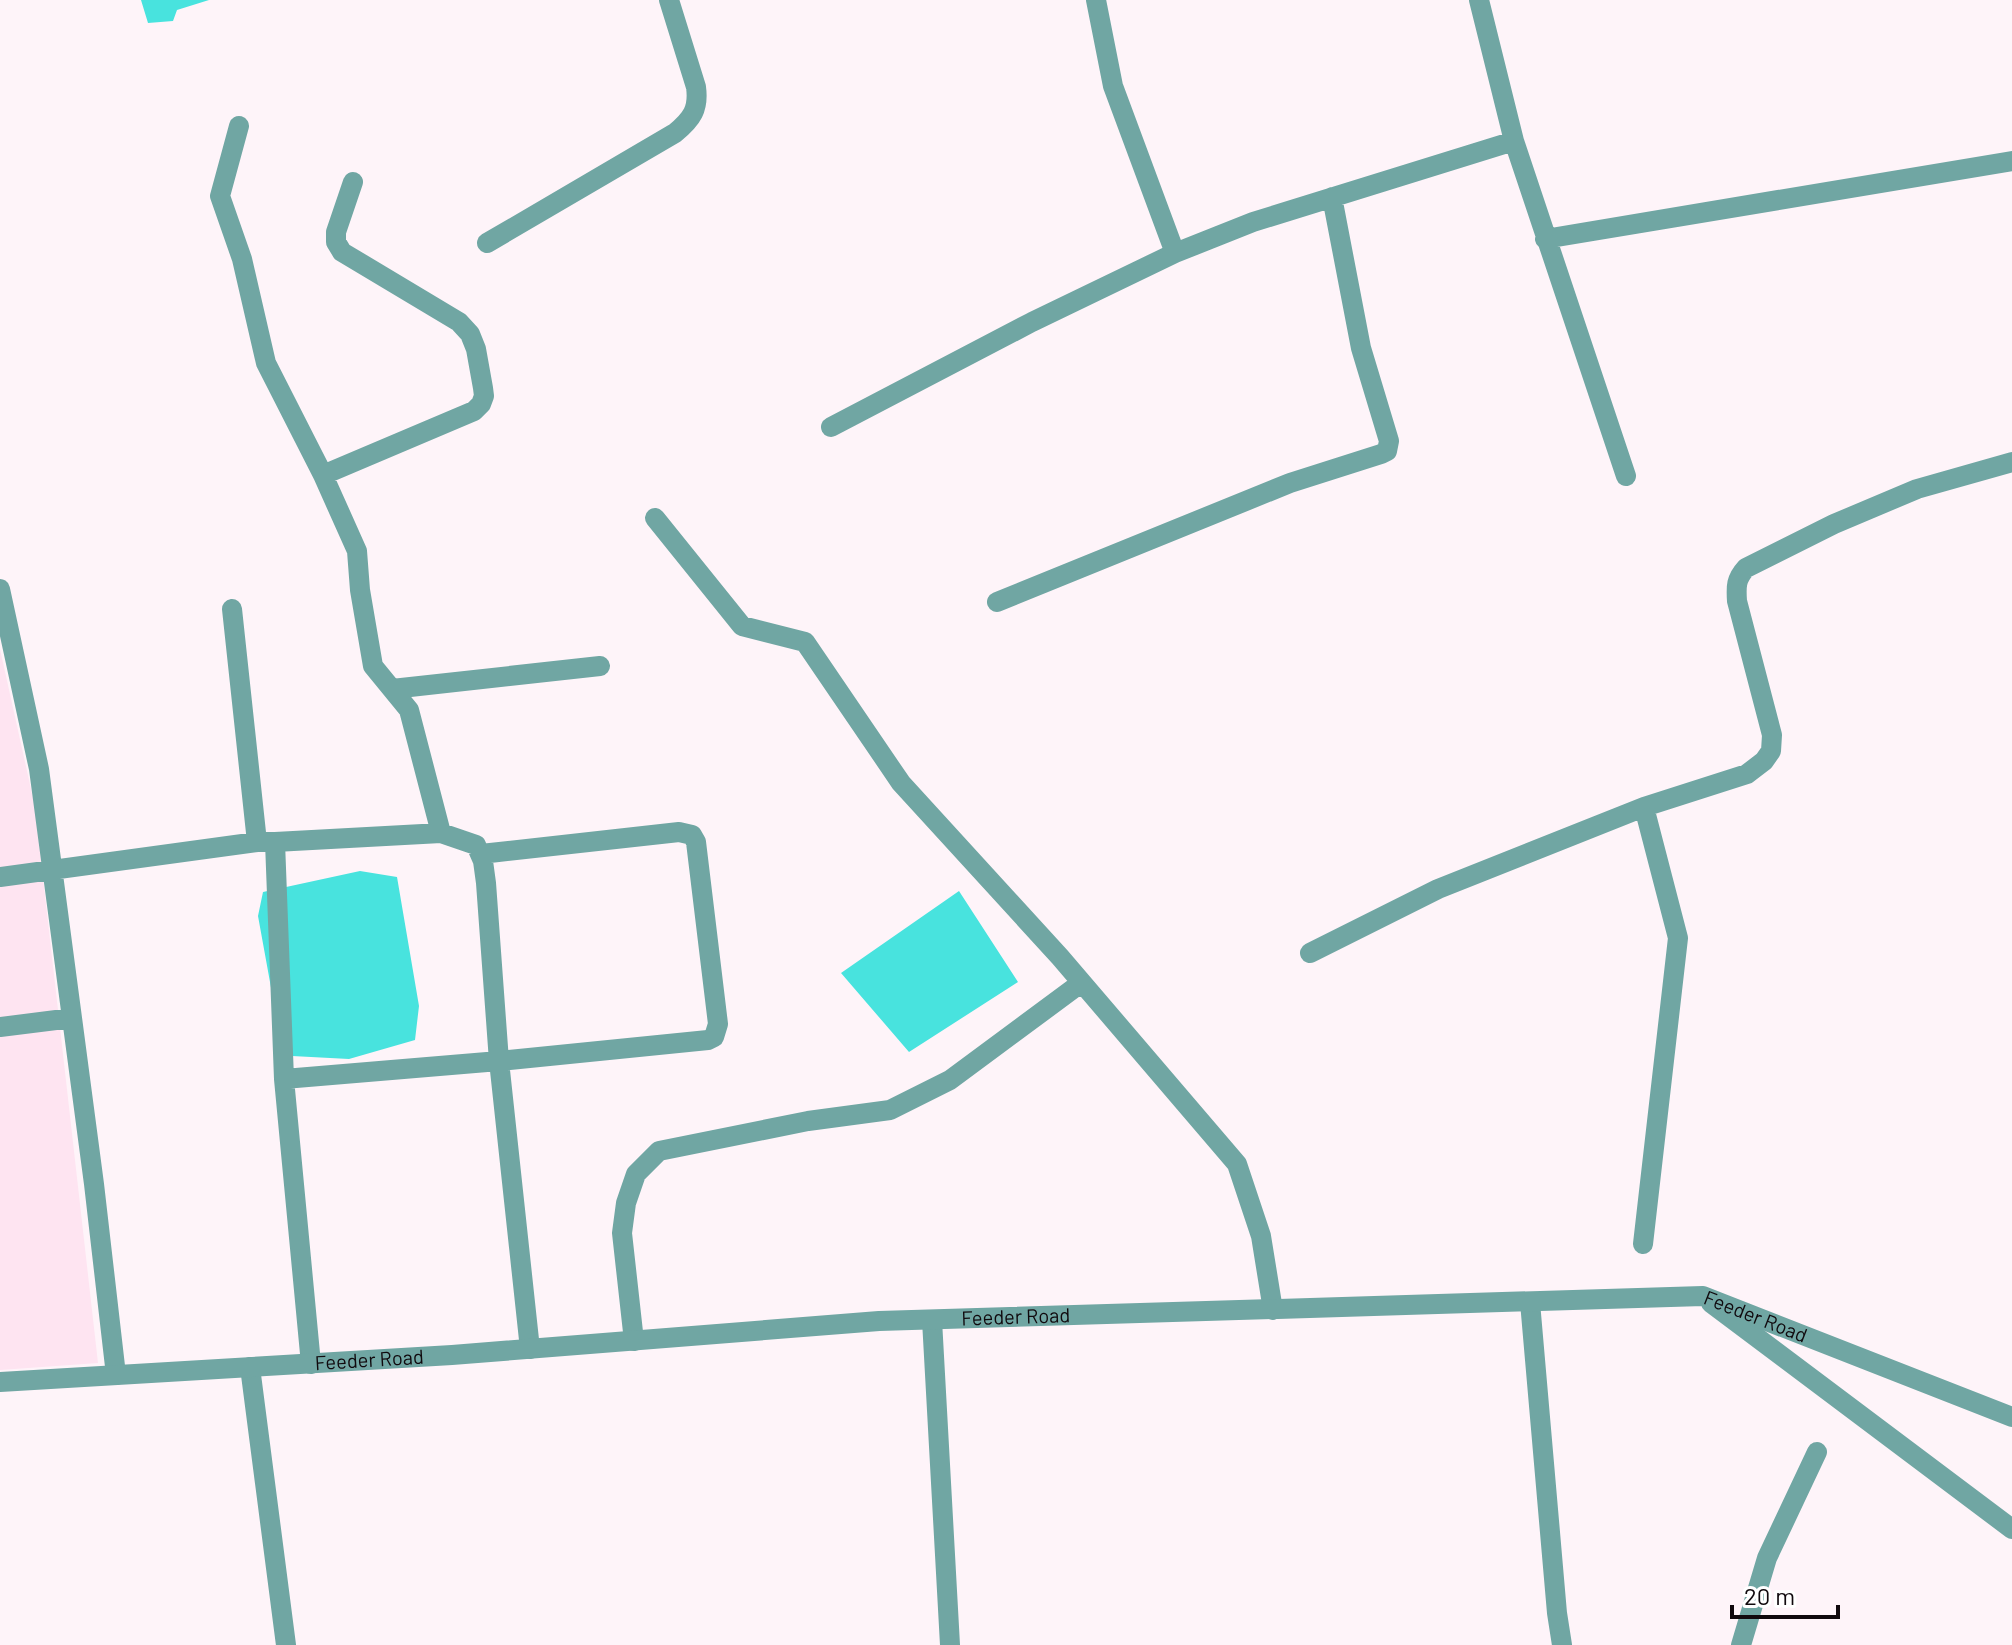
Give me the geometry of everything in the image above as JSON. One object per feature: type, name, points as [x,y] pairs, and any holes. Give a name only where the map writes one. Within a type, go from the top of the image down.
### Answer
[{"type":"street","points":[[487,243],[686,124],[698,101],[669,0]]},
{"type":"street","points":[[1096,0],[1113,86],[1175,253]]},
{"type":"street","points":[[1479,0],[1514,141],[1626,476]]},
{"type":"street","points":[[239,126],[220,196],[242,259],[266,363],[323,475],[357,551],[360,590],[373,666],[409,710],[441,833]]},
{"type":"street","points":[[831,427],[1032,322],[1175,253],[1253,222],[1514,141]]},
{"type":"street","points":[[1545,239],[2012,161]]},
{"type":"street","points":[[323,475],[474,411],[484,396],[476,349],[470,334],[459,322],[342,252],[336,242],[336,232],[353,182]]},
{"type":"street","points":[[997,602],[1290,483],[1387,451],[1389,441],[1361,348],[1332,197]]},
{"type":"street","points":[[1310,953],[1438,889],[1644,807],[1747,774],[1771,751],[1772,735],[1737,601],[1738,577],[1746,568],[1834,524],[1917,489],[2012,462]]},
{"type":"street","points":[[655,518],[742,626],[805,642],[901,783],[1081,983],[1237,1164],[1261,1236],[1273,1310]]},
{"type":"street","points":[[0,589],[39,769],[116,1375]]},
{"type":"street","points":[[232,609],[266,842],[284,1079],[311,1364]]},
{"type":"street","points":[[392,689],[600,666]]},
{"type":"street","points":[[1643,1244],[1678,938],[1644,807]]},
{"type":"street","points":[[284,1079],[499,1061],[714,1037],[718,1024],[696,842],[692,835],[679,832],[481,854]]},
{"type":"street","points":[[0,877],[266,842],[441,833],[476,845],[483,861],[486,883],[499,1061],[530,1349]]},
{"type":"street","points":[[634,1341],[622,1233],[626,1203],[636,1174],[659,1151],[808,1121],[890,1110],[950,1080],[1081,983]]},
{"type":"street","points":[[0,1027],[72,1018]]},
{"type":"street","points":[[1703,1296],[2012,1529]]},
{"type":"street","name":"Feeder Road","points":[[0,1382],[530,1349],[879,1321],[1703,1296],[2012,1417]]},
{"type":"street","points":[[1530,1302],[1562,1645]]},
{"type":"street","points":[[932,1320],[950,1645]]},
{"type":"street","points":[[250,1367],[286,1645]]},
{"type":"street","points":[[1741,1645],[1767,1558],[1817,1452]]},
{"type":"shaded area","points":[[0,649],[35,807],[98,1363],[0,1370]]},
{"type":"water","points":[[141,0],[209,0],[177,10],[173,21],[148,23]]},
{"type":"water","points":[[360,871],[397,877],[419,1006],[415,1040],[349,1059],[292,1056],[280,1037],[258,916],[263,892]]},
{"type":"water","points":[[959,891],[1018,982],[909,1052],[841,973]]}]
